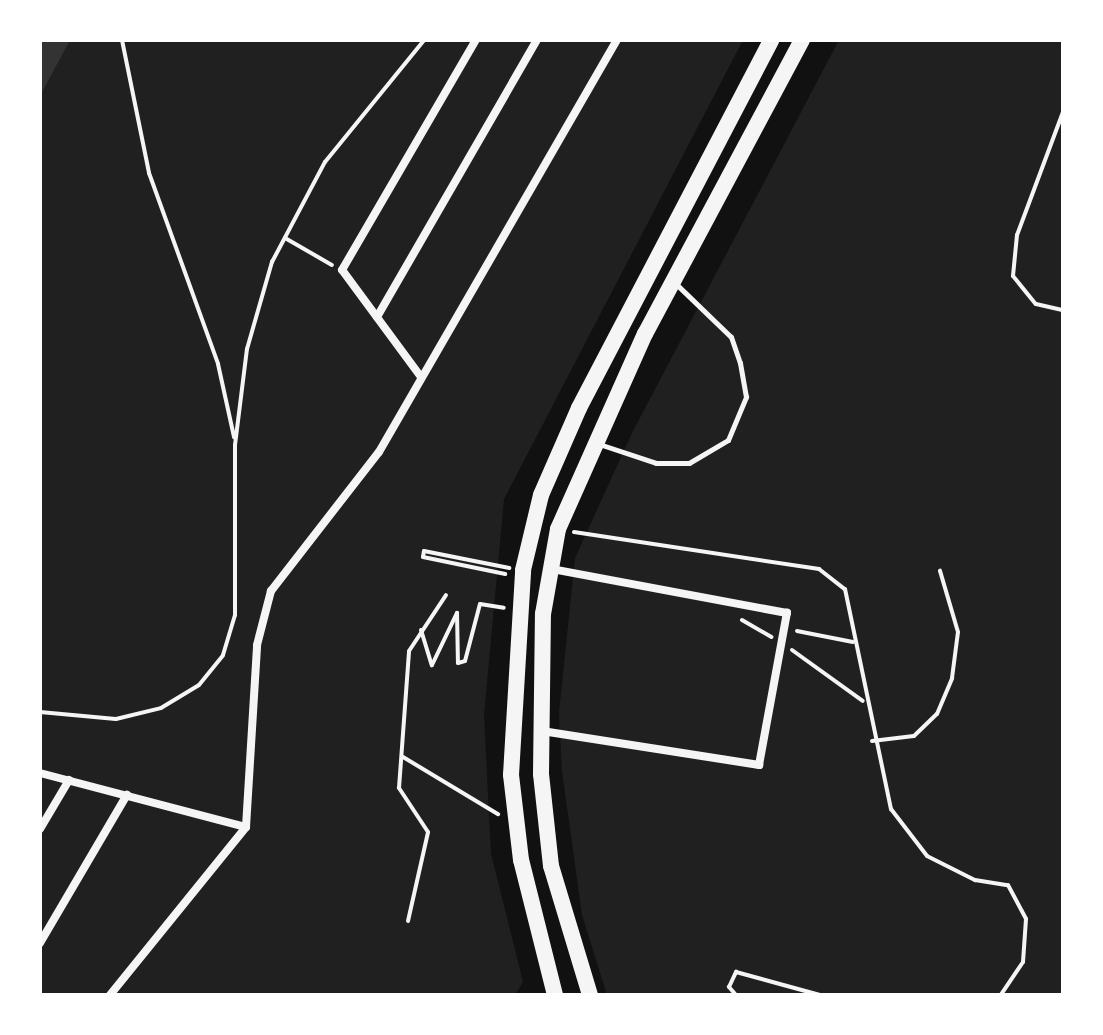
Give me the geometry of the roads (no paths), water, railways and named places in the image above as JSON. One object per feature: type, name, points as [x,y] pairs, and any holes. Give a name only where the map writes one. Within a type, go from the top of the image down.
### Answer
[{"type":"highway","points":[[555,995],[517,825],[511,688],[523,570],[541,495],[579,408],[771,40]]},
{"type":"highway","points":[[590,995],[551,866],[539,730],[551,569],[558,529],[594,442],[674,282],[802,40]]},
{"type":"street","points":[[421,377],[342,270],[476,40]]},
{"type":"street","points":[[377,317],[537,40]]},
{"type":"street","points":[[110,995],[246,827],[257,645],[271,591],[379,452],[617,40]]},
{"type":"street","points":[[539,730],[759,765],[787,613],[551,569]]},
{"type":"street","points":[[40,773],[246,827]]},
{"type":"street","points":[[40,829],[69,780]]},
{"type":"street","points":[[40,943],[127,795]]},
{"type":"lane","points":[[594,442],[656,463],[689,463],[728,440],[746,397],[740,363],[731,337],[674,282]]}]
